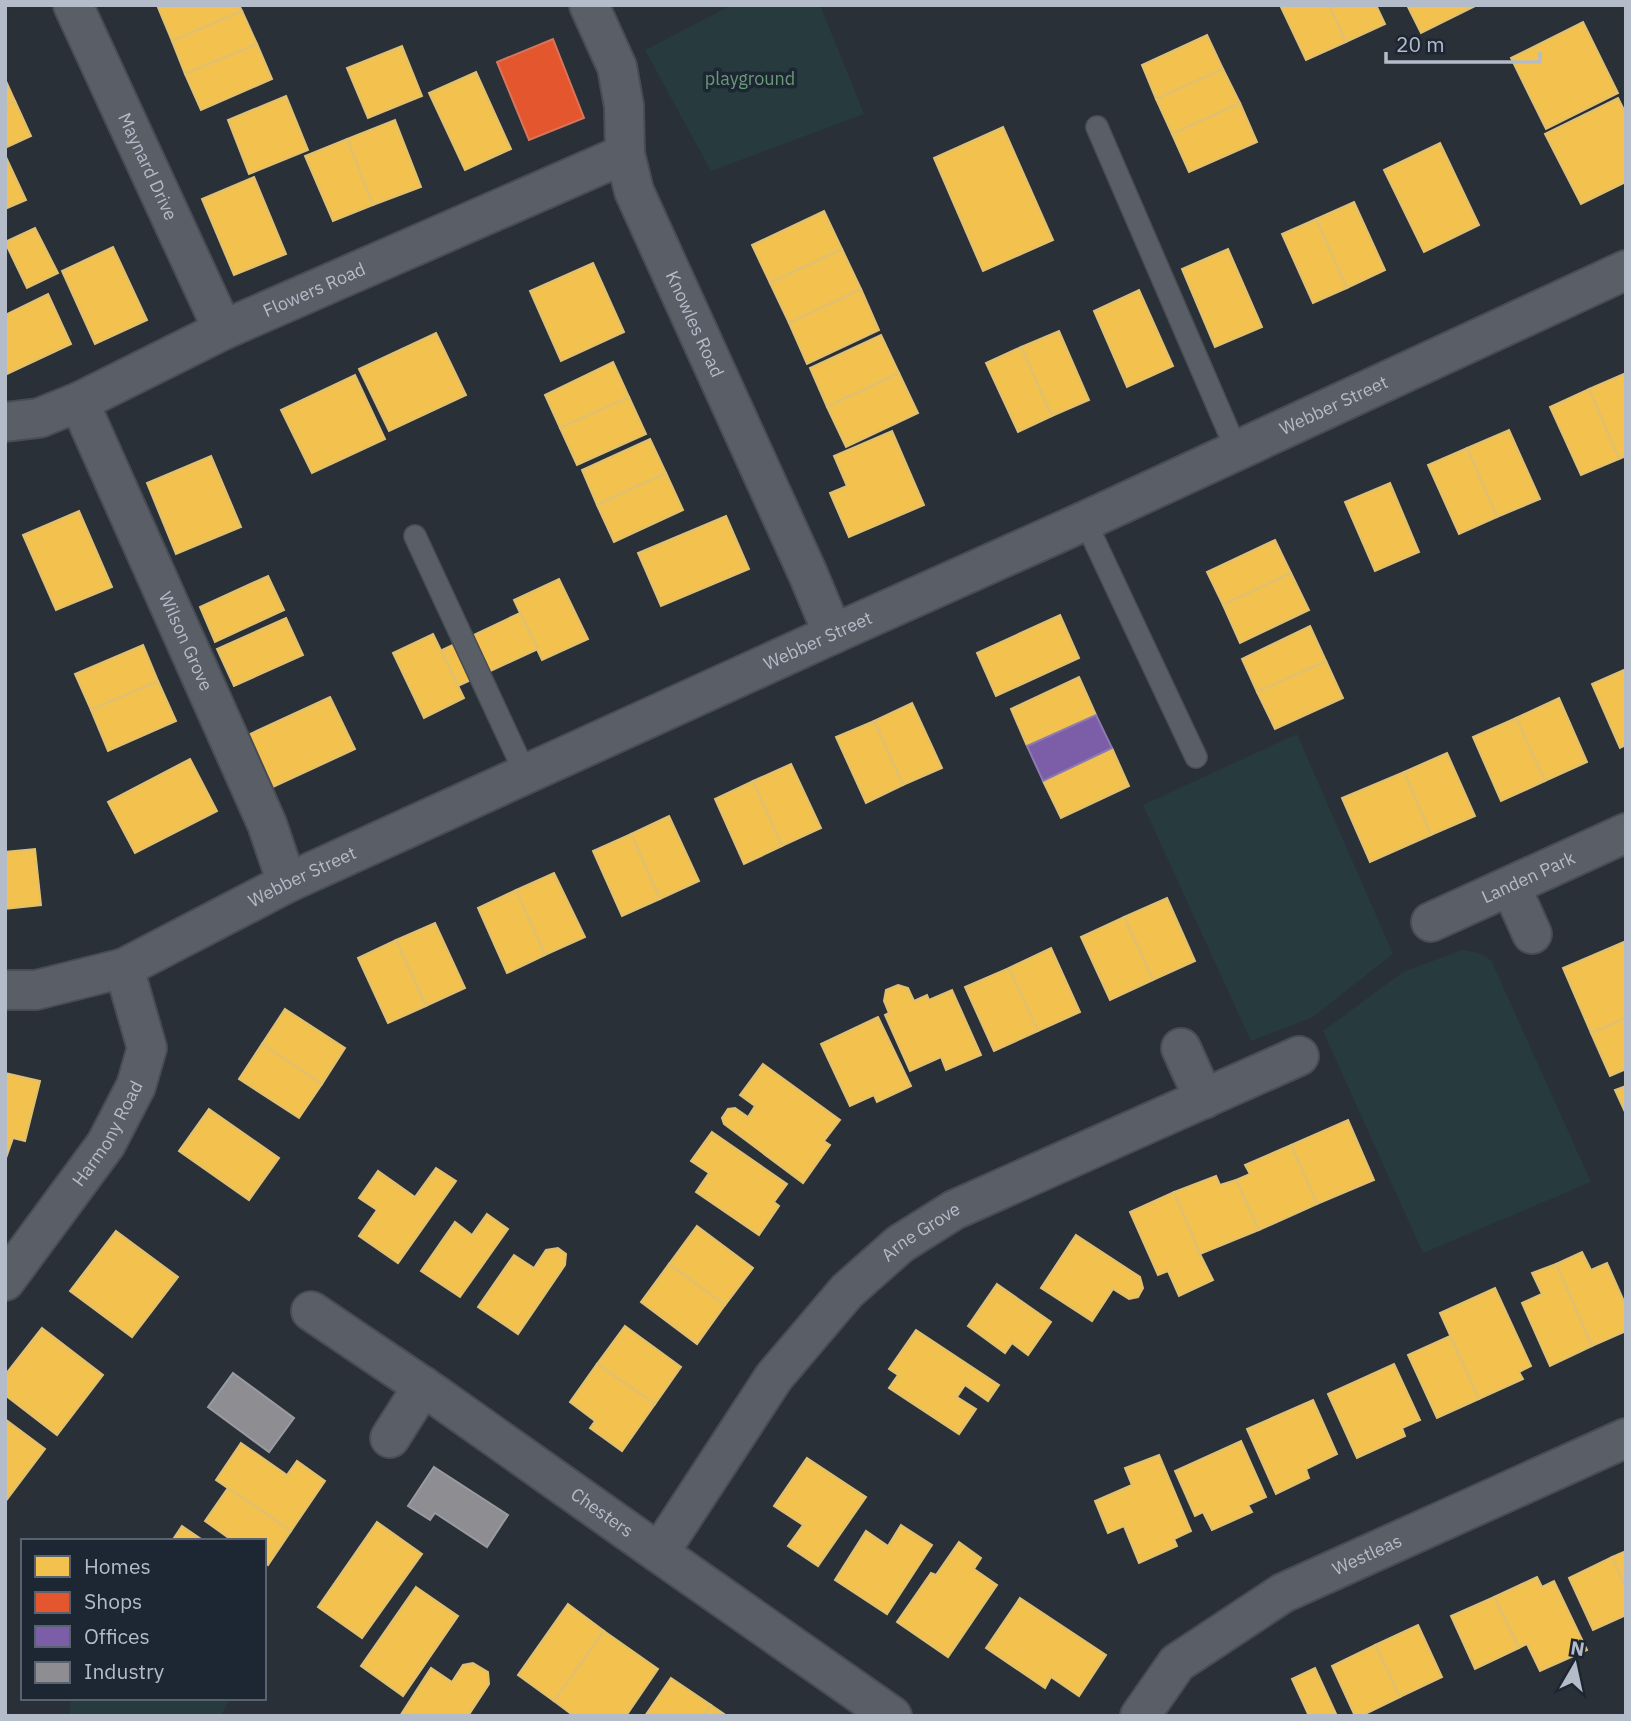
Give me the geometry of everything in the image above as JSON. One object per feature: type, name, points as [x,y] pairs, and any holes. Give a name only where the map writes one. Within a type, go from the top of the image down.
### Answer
[{"type":"street","name":"Maynard Drive","points":[[74,5],[223,330]]},
{"type":"street","name":"Knowles Road","points":[[591,6],[617,67],[624,106],[625,155],[634,191],[833,634]]},
{"type":"street","name":"Flowers Road","points":[[5,422],[39,418],[79,402],[223,330],[625,155]]},
{"type":"street","name":"Webber Street","points":[[5,990],[36,990],[124,968],[287,883],[1085,522],[1626,270]]},
{"type":"street","name":"Wilson Grove","points":[[79,402],[267,824],[287,883]]},
{"type":"street","name":"Landen Park","points":[[1431,922],[1626,833]]},
{"type":"street","points":[[1511,887],[1532,934]]},
{"type":"street","name":"Harmony Road","points":[[5,1281],[106,1144],[136,1087],[147,1048],[124,968]]},
{"type":"street","points":[[1181,1048],[1204,1099]]},
{"type":"street","name":"Arne Grove","points":[[659,1553],[774,1377],[847,1291],[900,1244],[954,1210],[1299,1056]]},
{"type":"street","name":"Chesters","points":[[311,1311],[423,1386],[659,1553],[873,1711]]},
{"type":"street","points":[[390,1438],[423,1386]]},
{"type":"street","name":"Westleas","points":[[1140,1716],[1177,1663],[1283,1593],[1626,1438]]},
{"type":"lane","points":[[1097,127],[1237,451]]},
{"type":"lane","points":[[1085,522],[1196,757]]},
{"type":"lane","points":[[415,536],[526,775]]},
{"type":"green space","name":"playground","points":[[732,5],[820,5],[864,114],[711,171],[645,50]]},
{"type":"green space","points":[[1297,734],[1393,954],[1313,1017],[1251,1041],[1143,805]]},
{"type":"green space","points":[[1462,950],[1478,953],[1491,960],[1591,1182],[1423,1253],[1323,1031],[1403,972]]},
{"type":"green space","points":[[70,1700],[229,1700],[221,1716],[70,1716]]},
{"type":"building: Homes","points":[[157,5],[239,5],[242,11],[172,41]]},
{"type":"building: Homes","points":[[1280,5],[1329,5],[1346,42],[1306,60]]},
{"type":"building: Homes","points":[[1329,5],[1376,5],[1385,24],[1346,42]]},
{"type":"building: Homes","points":[[1407,5],[1477,5],[1421,33]]},
{"type":"building: Homes","points":[[242,11],[257,44],[185,74],[172,41]]},
{"type":"building: Homes","points":[[1583,22],[1618,93],[1546,129],[1511,58]]},
{"type":"building: Homes","points":[[1207,35],[1223,69],[1156,99],[1142,65]]},
{"type":"building: Homes","points":[[257,44],[272,79],[201,110],[185,74]]},
{"type":"building: Homes","points":[[402,46],[422,96],[368,118],[347,68]]},
{"type":"building: Homes","points":[[1223,69],[1240,103],[1172,134],[1156,99]]},
{"type":"building: Homes","points":[[476,72],[511,149],[465,170],[429,93]]},
{"type":"building: Homes","points":[[5,79],[15,101],[5,106]]},
{"type":"building: Homes","points":[[286,96],[308,150],[249,174],[228,120]]},
{"type":"building: Homes","points":[[1618,98],[1626,114],[1626,182],[1581,204],[1545,134]]},
{"type":"building: Homes","points":[[15,101],[31,136],[5,148],[5,106]]},
{"type":"building: Homes","points":[[1240,103],[1257,142],[1189,172],[1172,134]]},
{"type":"building: Homes","points":[[395,120],[421,187],[373,205],[347,139]]},
{"type":"building: Homes","points":[[1003,127],[1053,240],[983,271],[934,158]]},
{"type":"building: Homes","points":[[347,139],[373,205],[333,221],[305,156]]},
{"type":"building: Homes","points":[[1440,143],[1479,225],[1424,252],[1384,170]]},
{"type":"building: Homes","points":[[5,155],[26,200],[5,209]]},
{"type":"building: Homes","points":[[254,177],[286,254],[234,275],[202,199]]},
{"type":"building: Homes","points":[[1354,202],[1385,270],[1347,288],[1316,219]]},
{"type":"building: Homes","points":[[824,211],[842,249],[770,283],[752,245]]},
{"type":"building: Homes","points":[[1316,219],[1347,288],[1313,303],[1282,234]]},
{"type":"building: Homes","points":[[35,228],[58,273],[27,288],[5,242]]},
{"type":"building: Homes","points":[[113,247],[147,320],[95,344],[62,271]]},
{"type":"building: Homes","points":[[842,249],[861,289],[789,323],[770,283]]},
{"type":"building: Homes","points":[[1228,249],[1262,327],[1215,347],[1182,269]]},
{"type":"building: Homes","points":[[593,263],[624,332],[561,361],[530,291]]},
{"type":"building: Homes","points":[[861,289],[879,330],[807,364],[789,323]]},
{"type":"building: Homes","points":[[1139,290],[1173,366],[1127,387],[1094,311]]},
{"type":"building: Homes","points":[[48,294],[71,344],[5,375],[5,315]]},
{"type":"building: Homes","points":[[1059,331],[1089,400],[1052,416],[1021,347]]},
{"type":"building: Homes","points":[[436,333],[466,395],[389,431],[359,369]]},
{"type":"building: Homes","points":[[881,335],[899,373],[827,407],[810,368]]},
{"type":"building: Homes","points":[[1021,347],[1052,416],[1018,432],[986,363]]},
{"type":"building: Homes","points":[[613,362],[629,397],[560,428],[545,395]]},
{"type":"building: Homes","points":[[899,373],[918,413],[846,447],[827,407]]},
{"type":"building: Homes","points":[[1626,373],[1626,456],[1619,459],[1589,389]]},
{"type":"building: Homes","points":[[355,375],[385,439],[312,473],[281,410]]},
{"type":"building: Homes","points":[[1589,389],[1619,459],[1581,475],[1550,407]]},
{"type":"building: Homes","points":[[629,397],[646,434],[577,465],[560,428]]},
{"type":"building: Homes","points":[[1509,430],[1540,499],[1497,517],[1467,448]]},
{"type":"building: Homes","points":[[892,431],[924,505],[849,537],[830,493],[847,486],[834,456]]},
{"type":"building: Homes","points":[[650,439],[666,473],[597,505],[582,470]]},
{"type":"building: Homes","points":[[1467,448],[1497,517],[1459,534],[1428,465]]},
{"type":"building: Homes","points":[[211,456],[241,527],[176,554],[147,483]]},
{"type":"building: Homes","points":[[666,473],[683,510],[614,542],[597,505]]},
{"type":"building: Homes","points":[[1390,483],[1419,552],[1375,571],[1345,502]]},
{"type":"building: Homes","points":[[79,511],[112,587],[56,610],[23,535]]},
{"type":"building: Homes","points":[[726,516],[749,569],[661,606],[638,553]]},
{"type":"building: Homes","points":[[1275,540],[1291,573],[1223,605],[1207,572]]},
{"type":"building: Homes","points":[[1291,573],[1309,610],[1240,643],[1223,605]]},
{"type":"building: Homes","points":[[268,576],[284,610],[215,642],[200,607]]},
{"type":"building: Homes","points":[[559,579],[588,639],[542,660],[514,600]]},
{"type":"building: Homes","points":[[520,613],[538,649],[458,686],[440,651]]},
{"type":"building: Homes","points":[[1060,615],[1079,658],[996,696],[977,653]]},
{"type":"building: Homes","points":[[286,618],[303,655],[234,686],[217,649]]},
{"type":"building: Homes","points":[[1310,626],[1326,661],[1257,692],[1242,659]]},
{"type":"building: Homes","points":[[433,634],[464,698],[424,718],[393,653]]},
{"type":"building: Homes","points":[[143,645],[158,681],[91,710],[75,674]]},
{"type":"building: Homes","points":[[1326,661],[1343,698],[1275,729],[1257,692]]},
{"type":"building: Homes","points":[[1626,669],[1626,745],[1620,748],[1592,684]]},
{"type":"building: Homes","points":[[1079,677],[1096,715],[1027,746],[1011,709]]},
{"type":"building: Homes","points":[[158,681],[176,721],[108,751],[91,710]]},
{"type":"building: Homes","points":[[330,697],[355,749],[273,787],[248,735]]},
{"type":"building: Homes","points":[[1559,698],[1587,762],[1545,781],[1516,718]]},
{"type":"building: Homes","points":[[912,703],[942,768],[903,785],[874,721]]},
{"type":"building: Homes","points":[[1516,718],[1545,781],[1501,801],[1473,737]]},
{"type":"building: Homes","points":[[874,721],[903,785],[866,803],[836,737]]},
{"type":"building: Homes","points":[[1112,748],[1129,786],[1061,818],[1043,781]]},
{"type":"building: Homes","points":[[1447,753],[1475,816],[1431,835],[1404,772]]},
{"type":"building: Homes","points":[[190,759],[217,811],[135,853],[108,802]]},
{"type":"building: Homes","points":[[791,764],[821,828],[782,846],[753,781]]},
{"type":"building: Homes","points":[[1404,772],[1431,835],[1370,862],[1342,798]]},
{"type":"building: Homes","points":[[753,781],[782,846],[744,864],[715,799]]},
{"type":"building: Homes","points":[[669,816],[699,881],[660,899],[631,834]]},
{"type":"building: Homes","points":[[631,834],[660,899],[622,916],[593,851]]},
{"type":"building: Homes","points":[[35,849],[41,905],[5,909],[5,852]]},
{"type":"building: Homes","points":[[554,873],[585,937],[545,955],[516,890]]},
{"type":"building: Homes","points":[[516,890],[545,955],[507,973],[478,908]]},
{"type":"building: Homes","points":[[1167,898],[1195,961],[1153,980],[1124,917]]},
{"type":"building: Homes","points":[[1124,917],[1153,980],[1110,1000],[1081,937]]},
{"type":"building: Homes","points":[[435,923],[465,988],[426,1006],[396,940]]},
{"type":"building: Homes","points":[[396,940],[426,1006],[388,1023],[358,958]]},
{"type":"building: Homes","points":[[1626,941],[1626,1018],[1591,1033],[1563,968]]},
{"type":"building: Homes","points":[[1051,948],[1080,1012],[1038,1031],[1009,968]]},
{"type":"building: Homes","points":[[1009,968],[1038,1031],[994,1051],[965,987]]},
{"type":"building: Homes","points":[[898,985],[908,988],[914,1001],[927,995],[929,1000],[952,990],[981,1055],[946,1070],[941,1057],[910,1071],[885,1015],[889,1013],[884,1001],[886,990]]},
{"type":"building: Homes","points":[[285,1009],[345,1048],[322,1084],[262,1044]]},
{"type":"building: Homes","points":[[878,1017],[911,1086],[877,1102],[874,1095],[850,1106],[821,1044]]},
{"type":"building: Homes","points":[[1626,1018],[1626,1069],[1610,1076],[1591,1033]]},
{"type":"building: Homes","points":[[262,1044],[322,1084],[299,1118],[239,1079]]},
{"type":"building: Homes","points":[[763,1064],[840,1120],[824,1141],[830,1145],[803,1183],[724,1124],[722,1118],[728,1109],[735,1108],[748,1117],[755,1106],[740,1095]]},
{"type":"building: Homes","points":[[5,1073],[40,1081],[25,1141],[13,1138],[5,1161]]},
{"type":"building: Homes","points":[[1626,1086],[1626,1114],[1615,1090]]},
{"type":"building: Homes","points":[[209,1109],[279,1158],[249,1200],[179,1151]]},
{"type":"building: Homes","points":[[1348,1120],[1374,1180],[1317,1204],[1291,1145]]},
{"type":"building: Homes","points":[[712,1132],[787,1184],[774,1202],[779,1206],[759,1235],[696,1192],[709,1173],[691,1161]]},
{"type":"building: Homes","points":[[1291,1145],[1317,1204],[1259,1230],[1236,1180],[1250,1174],[1245,1165]]},
{"type":"building: Homes","points":[[436,1168],[456,1181],[398,1263],[359,1236],[377,1210],[359,1198],[378,1171],[415,1197]]},
{"type":"building: Homes","points":[[1216,1176],[1220,1185],[1236,1180],[1259,1230],[1200,1254],[1174,1192]]},
{"type":"building: Homes","points":[[1174,1192],[1213,1280],[1179,1296],[1168,1271],[1158,1275],[1130,1212]]},
{"type":"building: Homes","points":[[487,1214],[508,1229],[460,1297],[421,1271],[455,1222],[472,1235]]},
{"type":"building: Homes","points":[[697,1226],[753,1268],[725,1305],[669,1264]]},
{"type":"building: Homes","points":[[116,1231],[178,1277],[132,1337],[70,1291]]},
{"type":"building: Homes","points":[[1076,1235],[1140,1277],[1143,1288],[1138,1297],[1129,1299],[1113,1289],[1092,1321],[1041,1288]]},
{"type":"building: Homes","points":[[558,1248],[566,1254],[565,1265],[518,1334],[478,1307],[514,1255],[534,1268],[546,1250]]},
{"type":"building: Homes","points":[[1582,1252],[1591,1270],[1607,1263],[1626,1306],[1626,1331],[1592,1346],[1556,1264]]},
{"type":"building: Homes","points":[[669,1264],[725,1305],[697,1344],[641,1302]]},
{"type":"building: Homes","points":[[1556,1264],[1592,1346],[1550,1366],[1522,1303],[1542,1294],[1532,1273]]},
{"type":"building: Homes","points":[[997,1284],[1051,1322],[1028,1355],[1012,1343],[1005,1353],[968,1326]]},
{"type":"building: Homes","points":[[1495,1288],[1531,1366],[1519,1372],[1523,1379],[1479,1399],[1440,1313]]},
{"type":"building: Homes","points":[[625,1326],[681,1367],[655,1404],[597,1364]]},
{"type":"building: Homes","points":[[42,1328],[103,1375],[57,1435],[5,1395],[5,1375]]},
{"type":"building: Homes","points":[[916,1330],[999,1385],[988,1401],[965,1385],[957,1397],[976,1409],[959,1434],[889,1388],[898,1375],[889,1369]]},
{"type":"building: Homes","points":[[1450,1336],[1479,1399],[1437,1418],[1408,1355]]},
{"type":"building: Homes","points":[[597,1364],[655,1404],[622,1451],[590,1428],[595,1421],[570,1402]]},
{"type":"building: Homes","points":[[1394,1364],[1420,1420],[1402,1428],[1405,1436],[1357,1458],[1328,1394]]},
{"type":"building: Homes","points":[[1313,1400],[1337,1454],[1306,1469],[1309,1478],[1276,1494],[1247,1429]]},
{"type":"building: Homes","points":[[5,1419],[45,1449],[5,1502]]},
{"type":"building: Homes","points":[[1241,1441],[1266,1497],[1248,1505],[1252,1512],[1212,1530],[1203,1512],[1195,1516],[1175,1471]]},
{"type":"building: Homes","points":[[241,1443],[287,1475],[297,1461],[325,1481],[291,1531],[216,1480]]},
{"type":"building: Homes","points":[[1159,1455],[1191,1531],[1174,1539],[1177,1546],[1139,1563],[1124,1526],[1108,1533],[1095,1501],[1132,1485],[1125,1468]]},
{"type":"building: Homes","points":[[807,1458],[866,1497],[818,1566],[788,1546],[803,1525],[774,1506]]},
{"type":"building: Homes","points":[[228,1488],[291,1531],[268,1565],[266,1539],[230,1539],[205,1521]]},
{"type":"building: Homes","points":[[377,1522],[422,1554],[362,1638],[318,1607]]},
{"type":"building: Homes","points":[[901,1525],[932,1545],[887,1614],[835,1580],[866,1531],[888,1546]]},
{"type":"building: Homes","points":[[182,1526],[201,1539],[173,1539]]},
{"type":"building: Homes","points":[[959,1542],[981,1558],[974,1569],[997,1585],[948,1657],[897,1622],[931,1573],[936,1575]]},
{"type":"building: Homes","points":[[1626,1551],[1626,1589],[1612,1557]]},
{"type":"building: Homes","points":[[1612,1557],[1626,1589],[1626,1615],[1593,1630],[1569,1578]]},
{"type":"building: Homes","points":[[1537,1577],[1542,1587],[1554,1581],[1587,1650],[1540,1671],[1527,1644],[1519,1648],[1494,1597]]},
{"type":"building: Homes","points":[[416,1587],[458,1616],[403,1696],[361,1666]]},
{"type":"building: Homes","points":[[1494,1597],[1519,1648],[1475,1669],[1451,1616]]},
{"type":"building: Homes","points":[[1020,1598],[1106,1655],[1079,1696],[1051,1677],[1045,1688],[986,1648]]},
{"type":"building: Homes","points":[[568,1604],[604,1631],[554,1701],[518,1675]]},
{"type":"building: Homes","points":[[1418,1625],[1442,1677],[1400,1697],[1375,1645]]},
{"type":"building: Homes","points":[[604,1631],[658,1669],[626,1716],[574,1716],[554,1701]]},
{"type":"building: Homes","points":[[1375,1645],[1400,1697],[1361,1716],[1355,1716],[1332,1666]]},
{"type":"building: Homes","points":[[473,1663],[488,1672],[489,1684],[468,1716],[400,1716],[431,1668],[452,1682],[463,1665]]},
{"type":"building: Homes","points":[[1315,1668],[1337,1716],[1309,1716],[1292,1679]]},
{"type":"building: Homes","points":[[671,1678],[711,1705],[703,1716],[645,1716]]},
{"type":"building: Homes","points":[[711,1705],[727,1716],[703,1716]]},
{"type":"building: Shops","points":[[553,39],[584,118],[529,140],[497,62]]},
{"type":"building: Offices","points":[[1096,715],[1112,748],[1043,781],[1027,746]]},
{"type":"building: Industry","points":[[233,1373],[294,1418],[269,1452],[208,1407]]},
{"type":"building: Industry","points":[[434,1467],[508,1515],[487,1547],[435,1513],[430,1520],[408,1506]]}]
